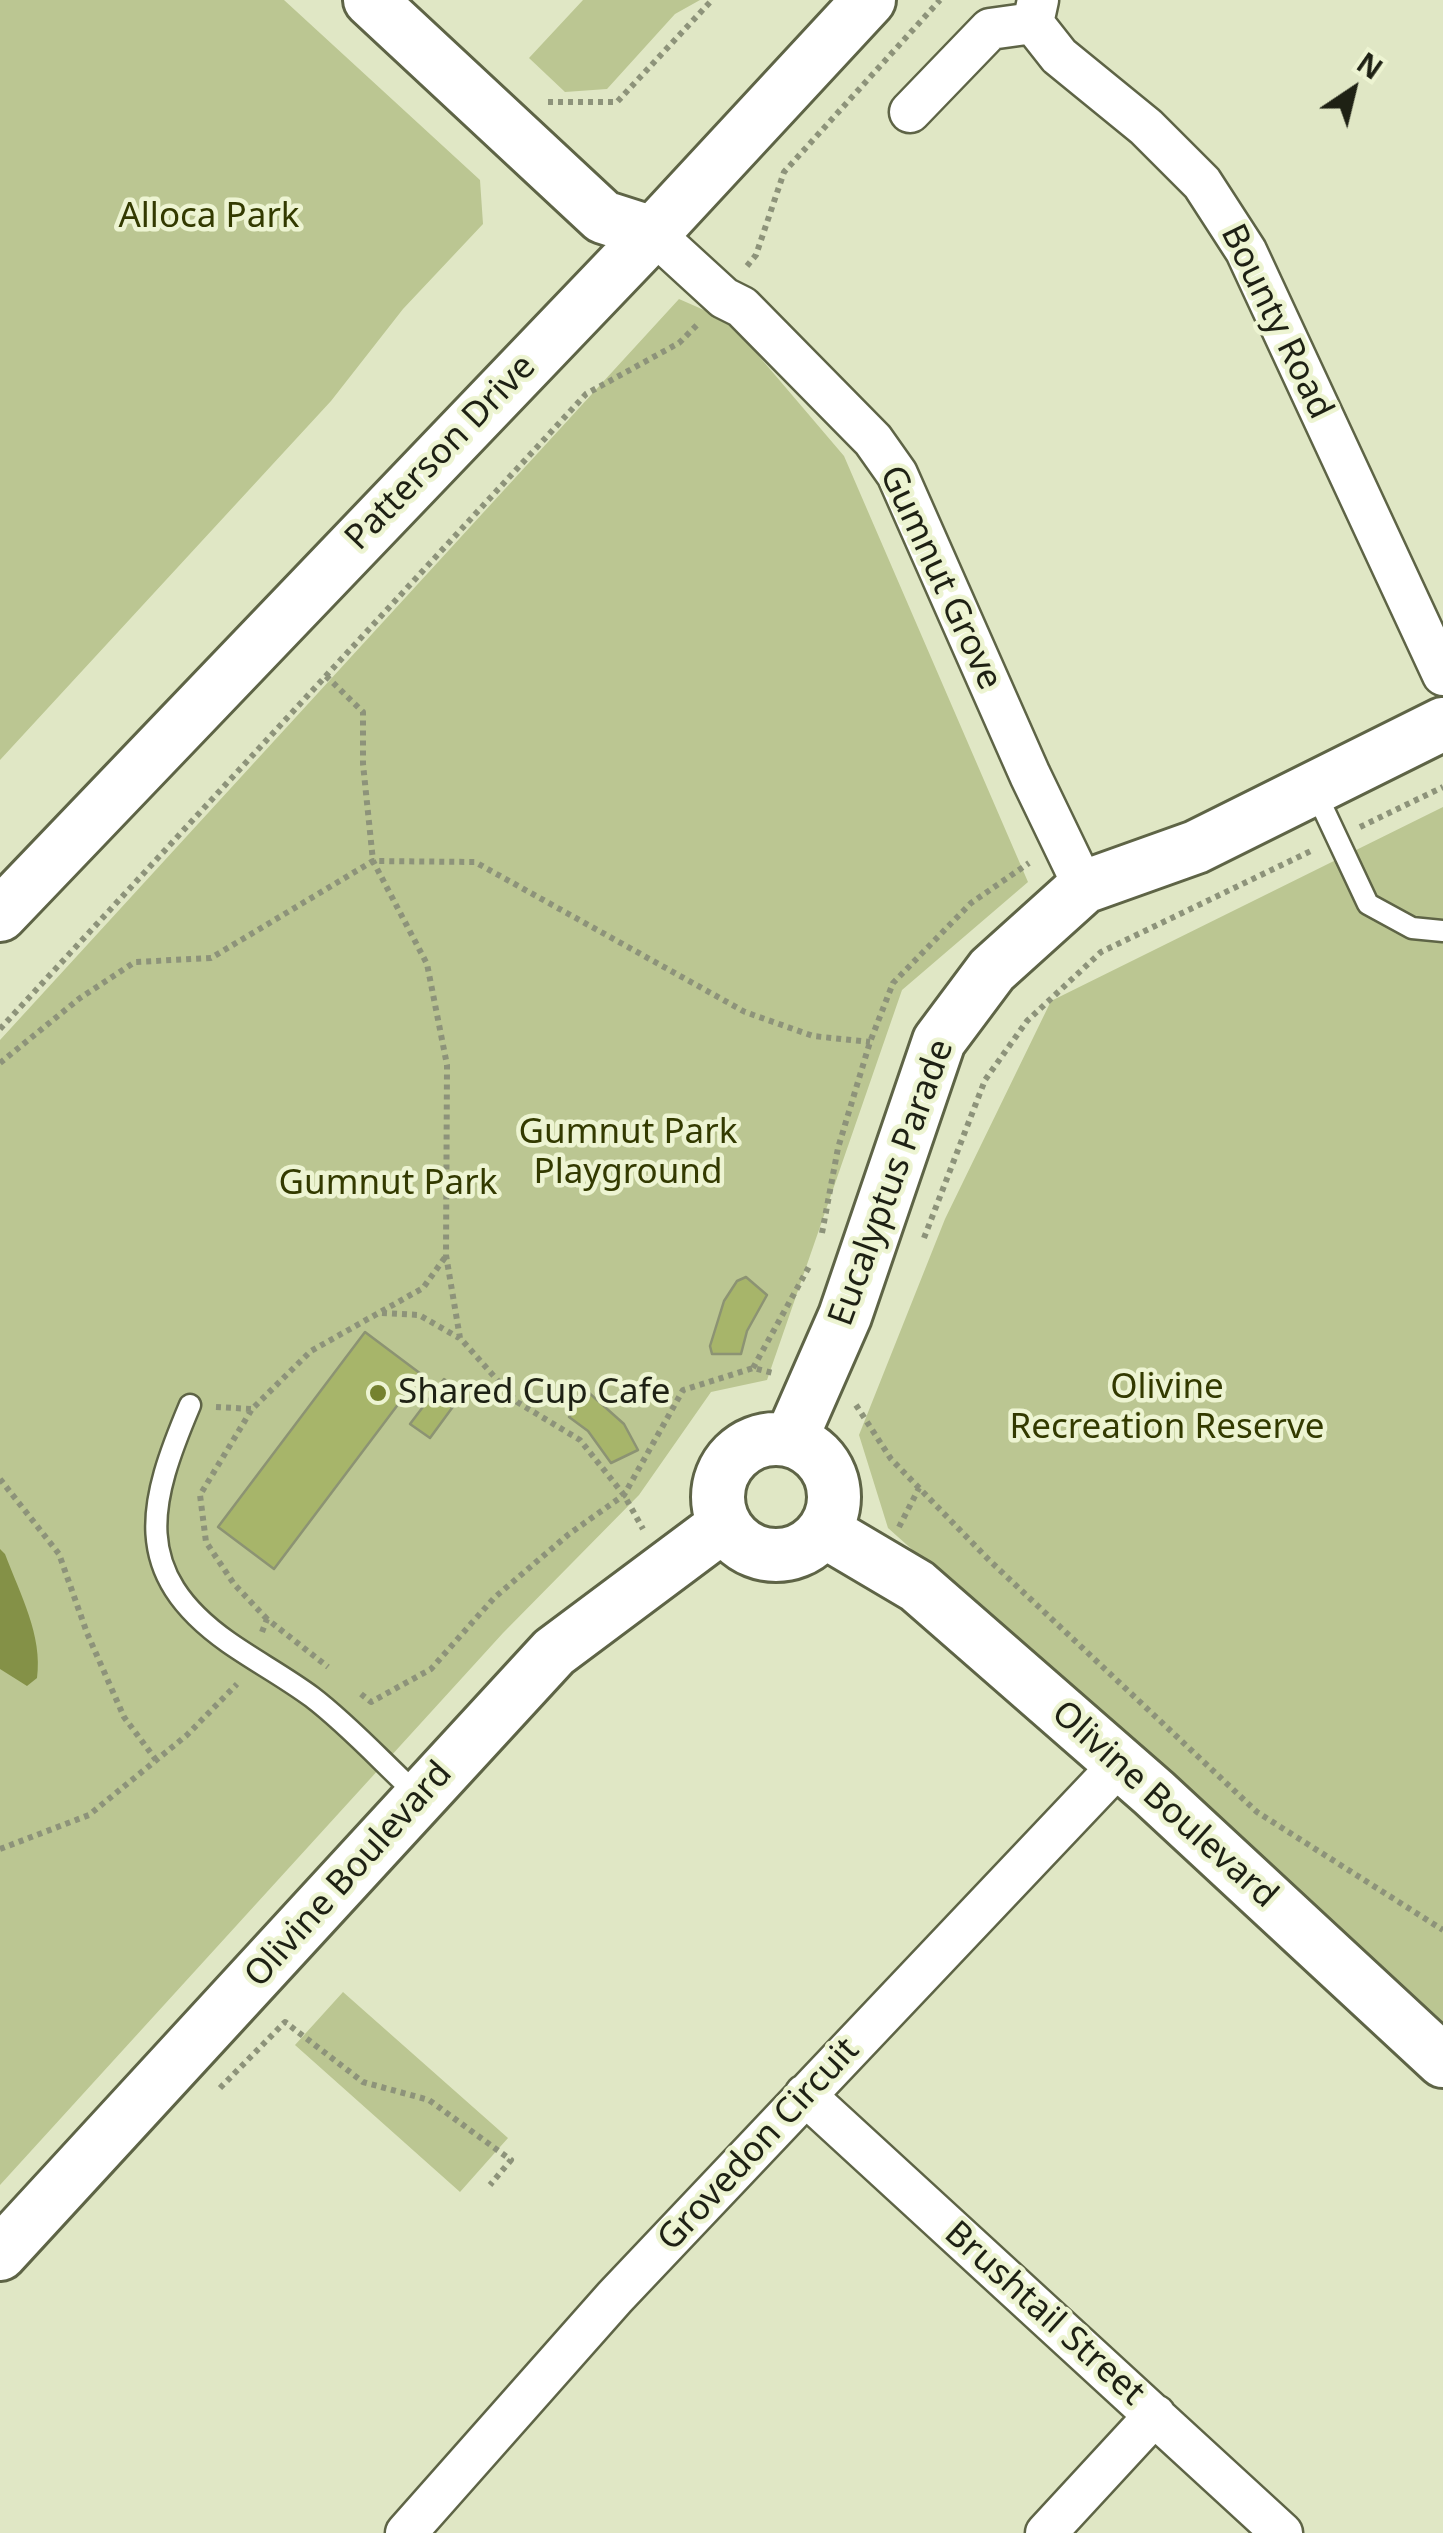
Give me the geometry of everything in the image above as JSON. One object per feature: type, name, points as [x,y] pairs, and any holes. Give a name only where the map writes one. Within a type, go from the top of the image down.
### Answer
[{"type":"street","points":[[370,0],[603,216],[652,232]]},
{"type":"street","name":"Patterson Drive","points":[[4,912],[870,0]]},
{"type":"street","name":"Bounty Road","points":[[910,112],[990,30],[1035,12],[1059,56],[1146,127],[1202,182],[1246,251],[1443,675]]},
{"type":"street","name":"Gumnut Grove","points":[[652,232],[724,298],[742,307],[874,440],[897,474],[1084,887]]},
{"type":"street","name":"Eucalyptus Parade","points":[[791,1439],[844,1316],[939,1041],[992,970],[1084,887],[1196,847],[1443,724]]},
{"type":"street","points":[[766,1438],[791,1439],[810,1448],[824,1463],[832,1482],[834,1502],[824,1530],[810,1545],[771,1556],[751,1550],[724,1525],[718,1506],[718,1485],[730,1458],[746,1445],[766,1438]]},
{"type":"street","name":"Olivine Boulevard","points":[[0,2254],[554,1652],[724,1525]]},
{"type":"street","name":"Olivine Boulevard","points":[[824,1530],[917,1586],[1120,1764],[1443,2061]]},
{"type":"street","name":"Grovedon Circuit","points":[[406,2533],[615,2297],[1120,1764]]},
{"type":"street","name":"Brushtail Street","points":[[805,2095],[1282,2533]]},
{"type":"street","points":[[1046,2533],[1155,2415]]},
{"type":"lane","points":[[1314,789],[1368,904],[1412,928],[1443,932]]},
{"type":"lane","points":[[190,1405],[171,1449],[155,1508],[156,1550],[182,1600],[225,1640],[313,1698],[420,1798]]},
{"type":"path","points":[[546,102],[617,102],[712,0]]},
{"type":"path","points":[[0,1029],[586,394],[679,343],[724,298],[756,255],[784,172],[940,0]]},
{"type":"path","points":[[326,676],[363,712],[373,861],[427,964],[447,1066],[446,1255],[460,1338]]},
{"type":"path","points":[[924,1240],[985,1080],[1028,1021],[1101,952],[1443,787]]},
{"type":"path","points":[[0,1064],[80,998],[135,962],[211,958],[373,861],[476,862],[745,1012],[812,1036],[870,1042]]},
{"type":"path","points":[[333,1671],[268,1618],[234,1584],[206,1542],[200,1495],[252,1409],[311,1352],[422,1288],[446,1255]]},
{"type":"path","points":[[382,1313],[419,1316],[460,1338],[517,1402],[580,1440],[624,1495],[665,1569]]},
{"type":"path","points":[[358,1692],[371,1702],[431,1669],[494,1598],[569,1534],[624,1495],[683,1390],[753,1368],[815,1383],[854,1401],[900,1469],[990,1560],[1257,1812],[1443,1930]]},
{"type":"path","points":[[0,1479],[60,1554],[87,1633],[124,1717],[156,1760]]},
{"type":"path","points":[[0,1849],[89,1814],[156,1760],[233,1691],[253,1658],[268,1618]]},
{"type":"path","points":[[167,2074],[209,2100],[285,2022],[363,2082],[430,2100],[511,2160],[490,2186]]},
{"type":"green space","name":"Alloca Park","points":[[0,0],[284,0],[480,180],[483,224],[403,309],[331,401],[0,760]]},
{"type":"green space","points":[[583,0],[700,0],[675,14],[607,89],[565,92],[529,58]]},
{"type":"green space","name":"Gumnut Park","points":[[679,299],[729,321],[844,456],[1028,882],[902,990],[767,1380],[711,1392],[639,1495],[503,1633],[0,2185],[0,1040]]},
{"type":"green space","name":"Olivine Recreation Reserve","points":[[1443,807],[1443,2024],[888,1528],[859,1435],[945,1219],[1051,1001]]},
{"type":"green space","points":[[343,1992],[508,2138],[460,2192],[295,2045]]},
{"type":"shaded area","points":[[0,1549],[23,1600],[37,1647],[37,1678],[27,1686],[0,1669]]},
{"type":"building","points":[[746,1277],[767,1295],[747,1331],[741,1354],[712,1354],[710,1346],[724,1301],[737,1281]]},
{"type":"building","points":[[365,1332],[421,1374],[274,1569],[218,1527]]},
{"type":"building","points":[[444,1379],[463,1393],[430,1438],[410,1424]]},
{"type":"building","points":[[588,1392],[624,1424],[638,1450],[611,1463],[588,1431],[569,1417]]},
{"type":"place","name":"Shared Cup Cafe","points":[[378,1393]]},
{"type":"park label","name":"Gumnut Park Playground","points":[[628,1153]]}]
